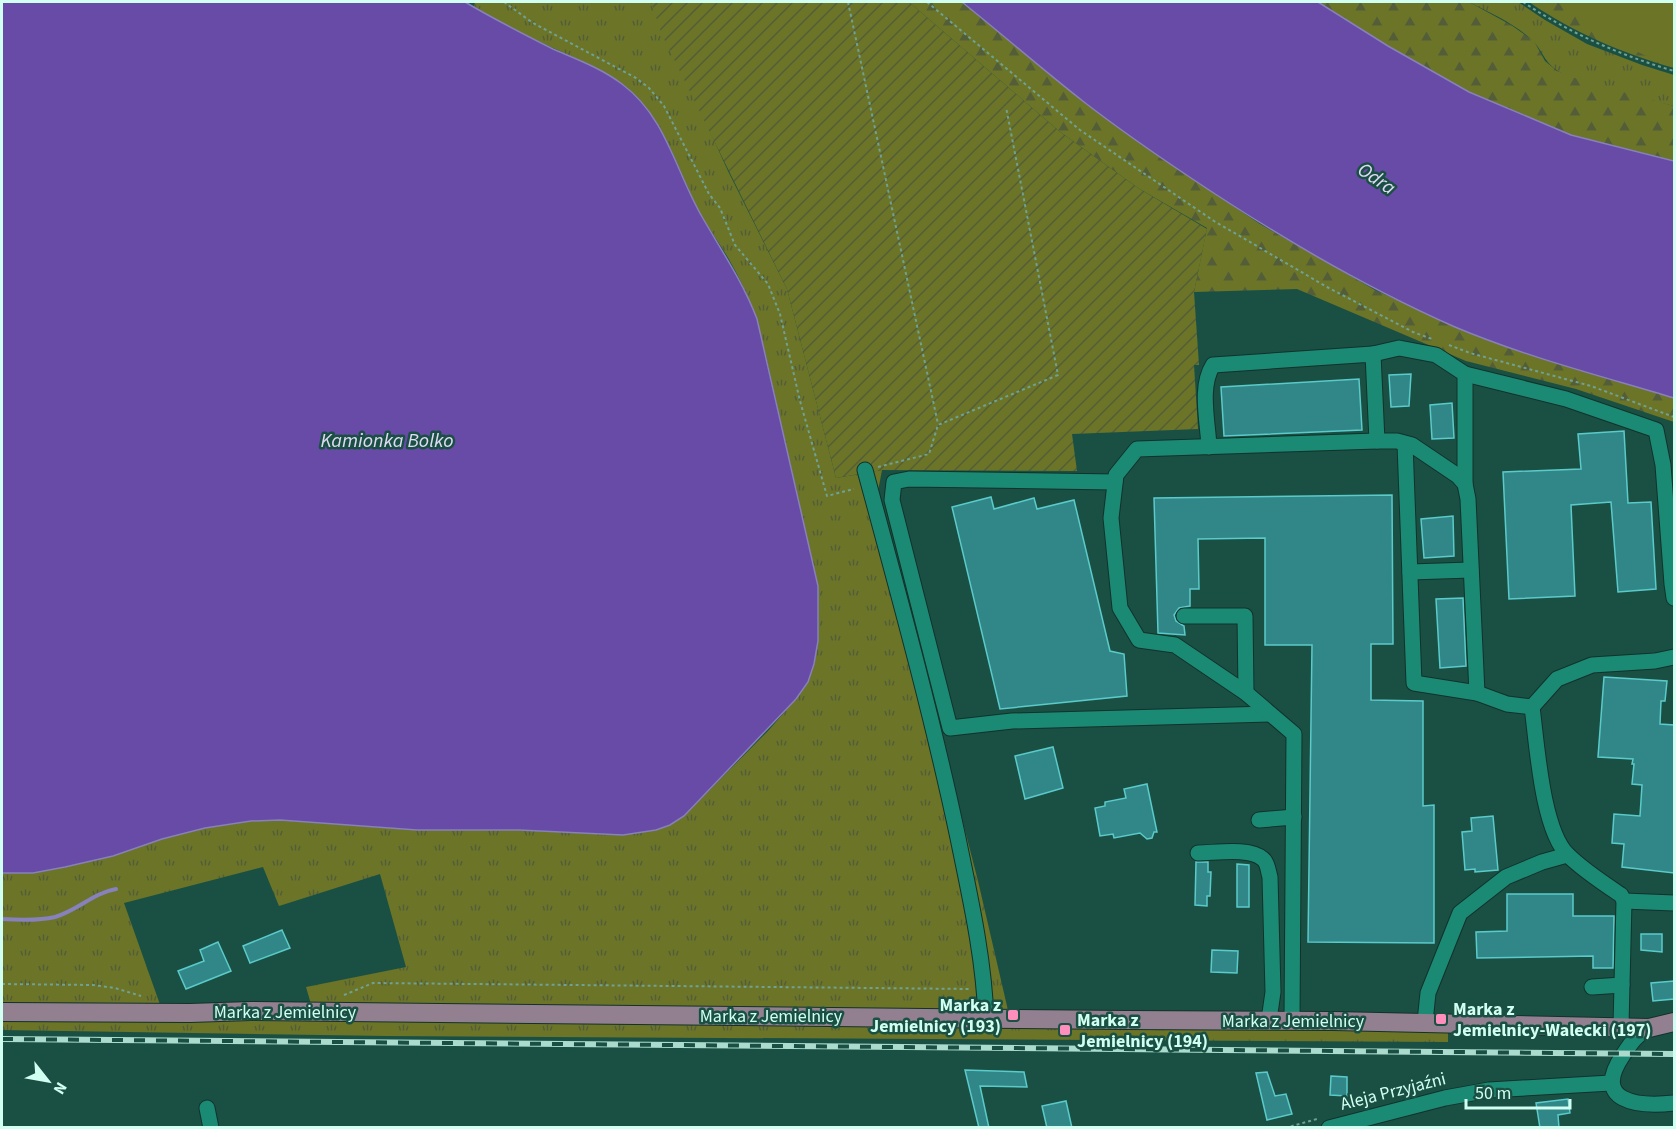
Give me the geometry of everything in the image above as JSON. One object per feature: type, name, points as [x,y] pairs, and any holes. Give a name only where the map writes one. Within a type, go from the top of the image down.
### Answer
[{"type":"main road","name":"Marka z Jemielnicy","points":[[2,1012],[261,1011],[1269,1020],[1649,1028],[1674,1022]]},
{"type":"street","points":[[1209,447],[1206,388],[1208,373],[1213,365],[1373,354],[1399,348],[1436,355],[1465,374],[1566,399],[1656,430],[1663,465],[1673,589]]},
{"type":"street","points":[[1373,354],[1377,441]]},
{"type":"street","points":[[1465,374],[1465,484],[1468,499],[1477,693]]},
{"type":"street","points":[[1292,1021],[1294,734],[1246,693],[1175,645],[1139,640],[1120,608],[1111,518],[1116,476],[1137,449],[1396,441],[1412,446],[1458,476],[1465,484]]},
{"type":"street","points":[[1405,444],[1414,684],[1477,693],[1507,704],[1532,707]]},
{"type":"street","points":[[865,471],[946,783],[985,989],[986,1019]]},
{"type":"street","points":[[1116,482],[909,479],[894,482],[892,500],[950,728],[1012,721],[1270,714]]},
{"type":"street","points":[[1410,572],[1471,570]]},
{"type":"street","points":[[1184,616],[1245,615],[1246,693]]},
{"type":"street","points":[[1621,1026],[1624,901],[1621,895],[1567,855],[1555,834],[1544,791],[1532,707],[1557,679],[1592,665],[1655,661],[1674,657]]},
{"type":"street","points":[[1259,820],[1294,817]]},
{"type":"street","points":[[1198,854],[1244,852],[1257,855],[1266,863],[1270,877],[1273,992],[1269,1020]]},
{"type":"street","points":[[1425,1023],[1428,993],[1460,913],[1506,877],[1542,862],[1567,855]]},
{"type":"street","points":[[1624,901],[1674,903]]},
{"type":"street","points":[[1592,987],[1622,985]]},
{"type":"street","points":[[1649,1028],[1638,1034],[1617,1062],[1611,1083],[1613,1090],[1620,1097],[1632,1102],[1674,1103]]},
{"type":"street","name":"Aleja Przyjaźni","points":[[1329,1128],[1445,1098],[1489,1090],[1611,1083]]},
{"type":"street","points":[[207,1108],[211,1128]]},
{"type":"path","points":[[504,2],[533,23],[636,78],[649,88],[664,106],[709,194],[720,208],[735,245],[768,284],[776,304],[826,496],[869,486]]},
{"type":"path","points":[[849,2],[938,425],[928,454],[865,471]]},
{"type":"path","points":[[927,2],[1080,130],[1214,222],[1327,287],[1413,332],[1432,339]]},
{"type":"path","points":[[1523,2],[1589,41],[1643,62],[1674,71]]},
{"type":"path","points":[[938,425],[1058,375],[1006,107]]},
{"type":"path","points":[[1442,342],[1470,353],[1591,386],[1674,417]]},
{"type":"path","points":[[336,999],[373,983],[985,989]]},
{"type":"path","points":[[2,984],[93,985],[115,988],[148,998]]},
{"type":"green space","points":[[475,2],[651,2],[728,171],[787,289],[836,478],[882,470],[878,491],[978,881],[1010,1019],[1448,1023],[1448,1042],[387,1036],[2,1030],[2,873],[33,873],[65,867],[113,856],[162,839],[205,828],[251,821],[280,820],[417,830],[519,830],[623,835],[655,830],[670,825],[684,816],[768,731],[808,682],[818,586],[765,352],[759,329],[737,274],[700,213],[668,142],[648,110],[635,95],[604,72],[521,33],[474,7]],"holes":[[[263,867],[279,906],[380,874],[406,967],[306,987],[313,1011],[163,1013],[124,903]]]},
{"type":"green space","points":[[651,2],[909,2],[1059,131],[1138,188],[1207,229],[1194,292],[1199,365],[1194,365],[1198,429],[1072,434],[1077,471],[882,470],[836,478],[787,289],[662,35]]},
{"type":"green space","points":[[909,2],[962,2],[1085,103],[1157,155],[1260,224],[1375,290],[1457,327],[1520,350],[1674,398],[1674,422],[1576,389],[1466,361],[1297,289],[1194,292],[1207,228],[1138,188],[1059,131]]},
{"type":"green space","points":[[1318,2],[1469,2],[1511,25],[1534,41],[1545,61],[1557,71],[1583,81],[1674,106],[1674,161],[1571,135],[1469,92],[1388,46]]},
{"type":"green space","points":[[1469,2],[1518,2],[1587,44],[1674,75],[1674,106],[1612,91],[1565,75],[1551,66],[1535,43],[1518,28]]},
{"type":"green space","points":[[1529,2],[1674,2],[1674,68],[1599,41]]},
{"type":"green space","points":[[1557,2],[1674,2],[1674,64],[1644,55],[1600,33]]},
{"type":"water","name":"Kamionka Bolko","points":[[2,2],[465,2],[553,49],[606,73],[637,97],[659,128],[692,198],[738,278],[757,319],[818,586],[818,641],[808,682],[796,699],[684,816],[656,830],[623,835],[519,830],[417,830],[280,820],[251,821],[205,828],[162,839],[113,856],[65,867],[33,873],[2,873]]},
{"type":"water","name":"Odra","points":[[962,2],[1318,2],[1388,46],[1469,92],[1571,135],[1674,161],[1674,398],[1564,366],[1482,338],[1420,311],[1353,277],[1255,220],[1137,141],[1069,90]]},
{"type":"building","points":[[1411,374],[1409,406],[1391,407],[1389,375]]},
{"type":"building","points":[[1359,379],[1362,430],[1224,436],[1221,387]]},
{"type":"building","points":[[1452,403],[1454,438],[1432,439],[1430,405]]},
{"type":"building","points":[[1624,431],[1628,503],[1651,502],[1656,589],[1618,592],[1611,502],[1571,505],[1575,596],[1509,599],[1503,472],[1581,469],[1578,434]]},
{"type":"building","points":[[1392,495],[1393,644],[1371,644],[1371,700],[1423,701],[1423,806],[1434,805],[1434,943],[1308,942],[1312,645],[1265,645],[1265,538],[1198,539],[1199,589],[1190,589],[1190,606],[1179,608],[1174,615],[1176,621],[1184,626],[1185,635],[1158,633],[1154,498]]},
{"type":"building","points":[[991,497],[994,509],[1034,498],[1037,509],[1074,500],[1110,651],[1124,654],[1127,696],[1000,709],[952,507]]},
{"type":"building","points":[[1453,516],[1454,556],[1424,558],[1421,519]]},
{"type":"building","points":[[1463,598],[1466,666],[1440,668],[1436,599]]},
{"type":"building","points":[[1604,677],[1667,681],[1665,701],[1661,701],[1660,724],[1674,725],[1674,873],[1622,867],[1624,844],[1612,843],[1614,814],[1640,816],[1642,785],[1632,784],[1633,759],[1598,757]]},
{"type":"building","points":[[1053,747],[1063,788],[1025,799],[1015,756]]},
{"type":"building","points":[[1147,784],[1157,832],[1154,832],[1152,838],[1147,839],[1140,833],[1114,838],[1113,834],[1100,836],[1095,808],[1105,806],[1105,802],[1126,798],[1124,789]]},
{"type":"building","points":[[1493,816],[1498,870],[1475,872],[1475,869],[1465,870],[1462,832],[1472,831],[1471,818]]},
{"type":"building","points":[[1196,862],[1208,862],[1208,872],[1211,872],[1210,896],[1207,896],[1207,906],[1195,905]]},
{"type":"building","points":[[1237,864],[1249,865],[1249,907],[1237,907]]},
{"type":"building","points":[[1507,894],[1573,894],[1573,916],[1614,916],[1613,968],[1593,968],[1593,956],[1477,958],[1476,932],[1507,931]]},
{"type":"building","points":[[282,930],[290,948],[250,963],[243,946]]},
{"type":"building","points":[[1641,934],[1662,934],[1662,952],[1641,950]]},
{"type":"building","points":[[218,942],[231,971],[186,989],[178,971],[204,961],[200,950]]},
{"type":"building","points":[[1212,950],[1238,951],[1237,973],[1211,972]]},
{"type":"building","points":[[1674,981],[1674,999],[1653,1001],[1651,983]]},
{"type":"building","points":[[965,1070],[1024,1072],[1027,1087],[980,1086],[989,1128],[979,1128]]},
{"type":"building","points":[[1267,1072],[1275,1096],[1286,1094],[1292,1114],[1267,1120],[1256,1073]]},
{"type":"building","points":[[1331,1076],[1347,1077],[1347,1096],[1330,1095]]},
{"type":"building","points":[[1568,1099],[1570,1113],[1558,1115],[1559,1128],[1540,1128],[1536,1103]]},
{"type":"building","points":[[1066,1101],[1072,1128],[1047,1128],[1042,1106]]},
{"type":"waterway","points":[[2,919],[35,920],[55,917],[71,911],[100,894],[116,889]]},
{"type":"railway","points":[[2,1039],[1674,1054]]},
{"type":"place","name":"Marka z Jemielnicy (193)","points":[[1013,1015]]},
{"type":"place","name":"Marka z Jemielnicy-Walecki (197)","points":[[1441,1019]]},
{"type":"place","name":"Marka z Jemielnicy (194)","points":[[1065,1030]]}]
